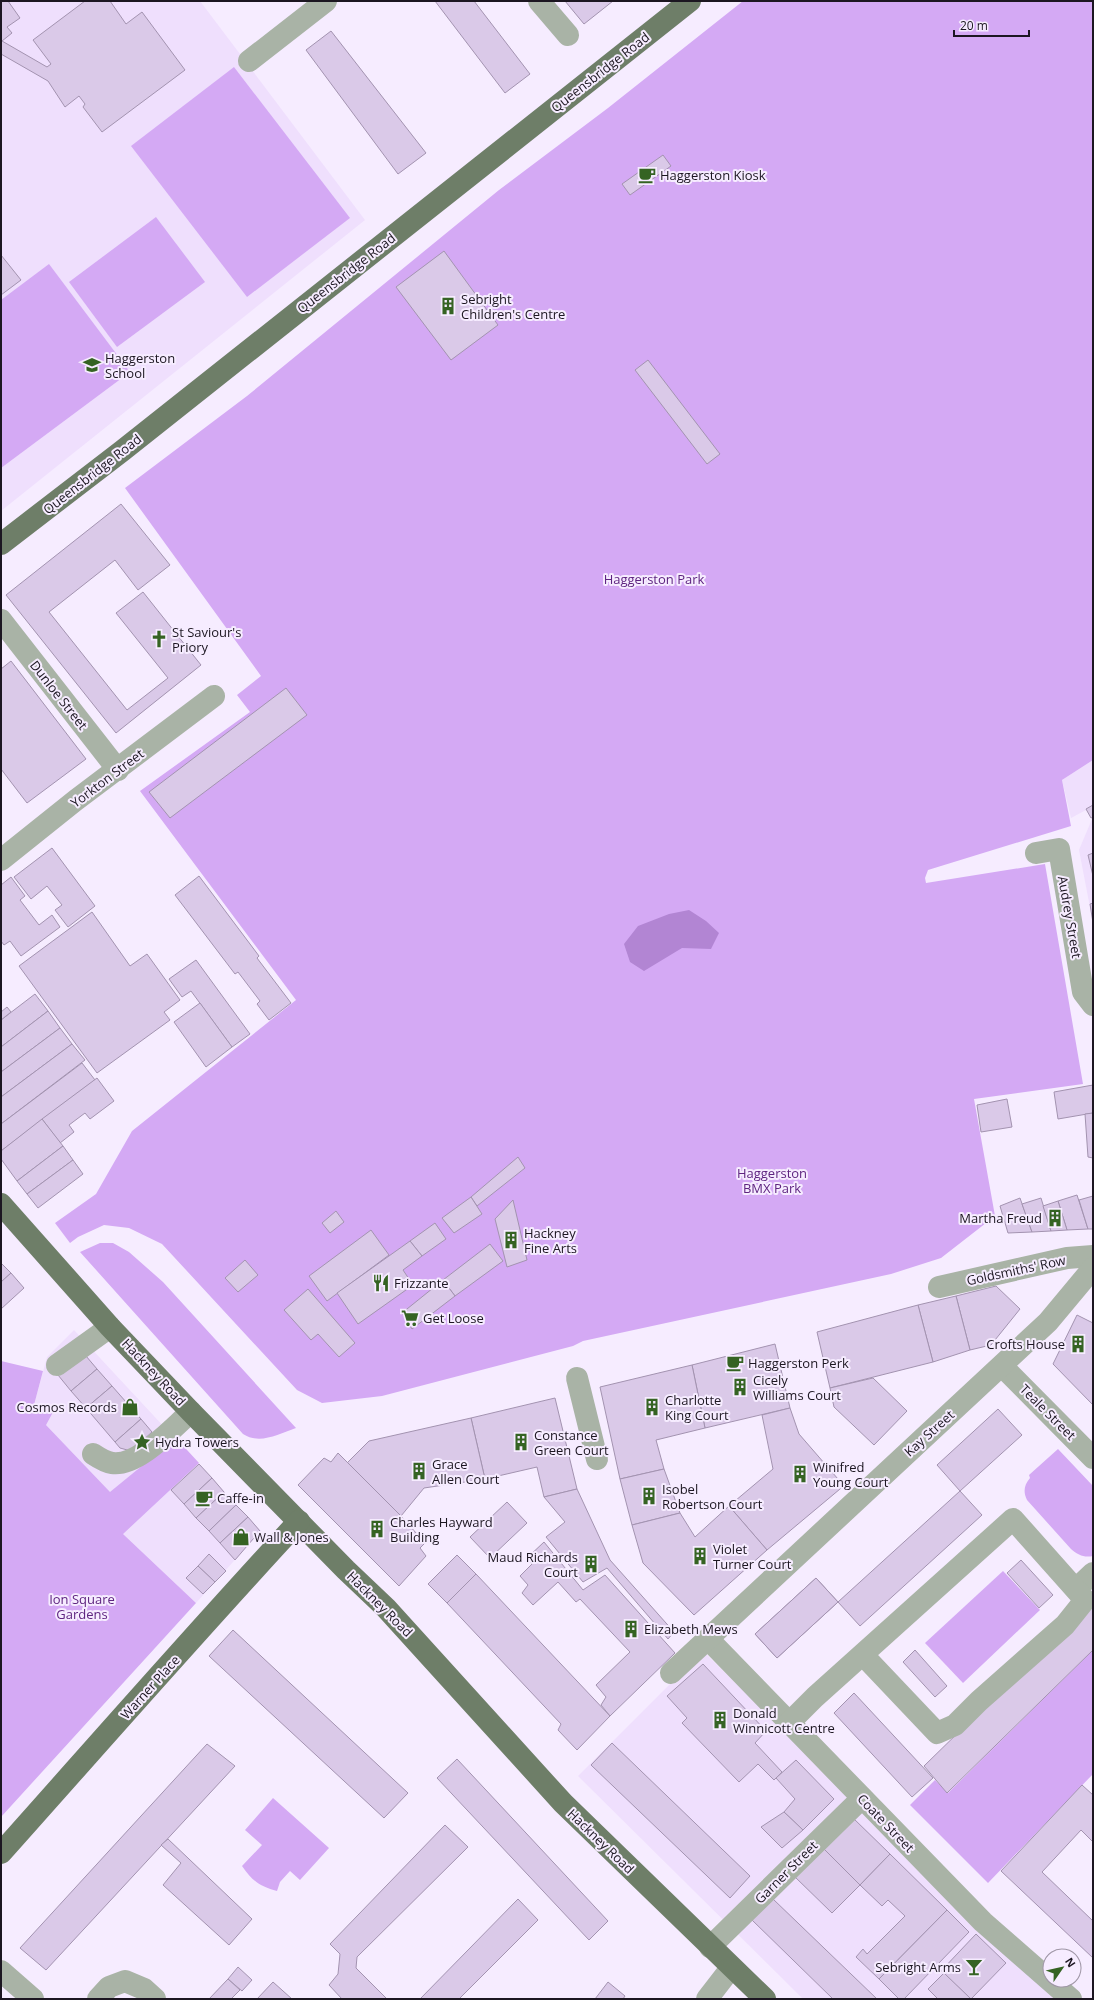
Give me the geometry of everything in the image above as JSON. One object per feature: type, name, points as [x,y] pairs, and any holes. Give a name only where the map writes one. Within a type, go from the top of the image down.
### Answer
[{"type":"main road","name":"Queensbridge Road","points":[[1,544],[122,452],[690,1]]},
{"type":"main road","name":"Hackney Road","points":[[1,1204],[110,1326],[191,1412],[346,1570],[386,1608],[563,1803],[731,1968],[765,1999]]},
{"type":"main road","name":"Warner Place","points":[[1,1852],[234,1591],[299,1521]]},
{"type":"street","points":[[249,61],[326,1]]},
{"type":"street","points":[[539,1],[568,35]]},
{"type":"street","name":"Dunloe Street","points":[[1,620],[118,770]]},
{"type":"street","name":"Yorkton Street","points":[[1,860],[76,800],[118,770],[214,696]]},
{"type":"street","name":"Audrey Street","points":[[1036,853],[1059,849],[1083,992],[1093,1006]]},
{"type":"street","name":"Goldsmiths' Row","points":[[939,1287],[1067,1258],[1093,1256]]},
{"type":"street","name":"Kay Street","points":[[671,1674],[696,1649],[709,1640],[866,1491],[1048,1322],[1093,1268]]},
{"type":"street","points":[[57,1365],[110,1326]]},
{"type":"street","name":"Teale Street","points":[[1002,1366],[1093,1458]]},
{"type":"street","points":[[578,1378],[597,1459]]},
{"type":"street","points":[[93,1454],[102,1460],[114,1463],[135,1458],[191,1412]]},
{"type":"street","points":[[789,1723],[863,1655],[1013,1519],[1085,1600],[1064,1625],[979,1701],[956,1725],[938,1734],[863,1655]]},
{"type":"street","points":[[1076,1589],[1093,1573]]},
{"type":"street","name":"Coate Street","points":[[709,1640],[983,1922],[1071,1999]]},
{"type":"street","name":"Garner Street","points":[[710,1946],[862,1798]]},
{"type":"street","points":[[707,1999],[731,1968]]},
{"type":"street","points":[[1,1971],[33,1999]]},
{"type":"street","points":[[98,1999],[109,1987],[125,1981],[144,1989],[155,1999]]},
{"type":"shaded area","name":"Haggerston School","points":[[1,1],[200,1],[365,220],[1,511]]},
{"type":"shaded area","points":[[1093,760],[1093,923],[1079,850],[1092,819],[1086,810],[1071,818],[1062,780]]},
{"type":"shaded area","points":[[689,910],[706,921],[719,933],[711,949],[682,948],[644,971],[630,962],[624,944],[638,926],[669,914]]},
{"type":"shaded area","points":[[74,1330],[261,1531],[196,1603],[123,1534],[108,1490],[46,1425],[34,1405],[47,1357]]},
{"type":"shaded area","points":[[703,1651],[1042,1982],[1042,1988],[1048,1988],[1059,1999],[803,1999],[578,1776]]},
{"type":"green space","name":"Haggerston Park","points":[[743,1],[1093,1],[1093,760],[1062,780],[1071,826],[928,870],[925,878],[926,883],[1045,864],[1083,1084],[974,1099],[995,1216],[941,1258],[891,1274],[583,1341],[573,1346],[382,1396],[322,1403],[297,1390],[162,1244],[129,1228],[104,1225],[78,1237],[70,1243],[55,1223],[96,1194],[132,1131],[296,1000],[140,791],[250,712],[237,695],[261,676],[125,488],[247,396],[499,190],[608,108]]},
{"type":"green space","points":[[234,67],[350,218],[247,297],[131,146]]},
{"type":"green space","points":[[156,217],[205,282],[117,347],[69,282]]},
{"type":"green space","points":[[49,264],[130,372],[1,468],[1,300]]},
{"type":"green space","points":[[100,1243],[113,1243],[129,1252],[163,1282],[296,1428],[262,1439],[256,1439],[243,1434],[80,1252]]},
{"type":"green space","name":"Ion Square Gardens","points":[[1,1361],[43,1371],[34,1405],[53,1412],[46,1425],[110,1492],[176,1438],[199,1463],[123,1534],[196,1603],[1,1817]]},
{"type":"green space","points":[[1058,1449],[1093,1486],[1093,1556],[1081,1556],[1071,1549],[1027,1500],[1026,1497],[1025,1489],[1026,1483],[1030,1478],[1029,1475]]},
{"type":"green space","points":[[1003,1571],[1040,1610],[963,1683],[925,1643]]},
{"type":"green space","points":[[1093,1650],[1093,1774],[988,1883],[910,1805],[935,1780],[948,1793]]},
{"type":"green space","points":[[273,1798],[329,1848],[300,1880],[290,1871],[280,1882],[277,1891],[266,1888],[257,1883],[249,1876],[242,1866],[262,1845],[245,1830]]},
{"type":"building","points":[[1,1],[8,1],[20,18],[7,27],[12,33],[2,41],[47,67],[51,64],[33,40],[85,1],[110,1],[126,24],[142,12],[185,70],[102,132],[83,107],[85,104],[79,96],[65,107],[48,81],[1,54]]},
{"type":"building","points":[[435,1],[474,1],[530,74],[505,93]]},
{"type":"building","points":[[565,1],[613,1],[584,24]]},
{"type":"building","points":[[331,31],[426,153],[398,174],[306,50]]},
{"type":"building","name":"Haggerston Kiosk","points":[[663,155],[671,166],[630,195],[622,184]]},
{"type":"building","name":"Sebright Children's Centre","points":[[444,251],[498,325],[451,360],[396,287]]},
{"type":"building","points":[[1,255],[21,280],[1,295]]},
{"type":"building","points":[[648,360],[720,454],[707,464],[635,370]]},
{"type":"building","name":"St Saviour's Priory","points":[[121,504],[170,565],[138,590],[115,560],[49,612],[127,710],[168,678],[116,613],[143,592],[201,665],[116,733],[6,595]]},
{"type":"building","points":[[11,661],[86,759],[27,803],[1,769],[1,669]]},
{"type":"building","points":[[286,688],[307,715],[170,818],[149,792]]},
{"type":"building","points":[[1093,805],[1093,817],[1091,818],[1086,809]]},
{"type":"building","points":[[52,848],[95,906],[68,927],[55,910],[62,905],[47,886],[31,899],[14,877]]},
{"type":"building","points":[[1093,853],[1093,876],[1088,855]]},
{"type":"building","points":[[199,876],[259,956],[257,958],[291,1003],[269,1020],[257,1004],[260,1001],[238,972],[235,974],[175,895]]},
{"type":"building","points":[[11,877],[25,896],[20,900],[39,925],[52,915],[60,927],[21,956],[10,941],[4,945],[1,941],[1,885]]},
{"type":"building","points":[[1093,903],[1093,923],[1090,904]]},
{"type":"building","points":[[92,912],[130,966],[147,954],[180,1000],[164,1012],[170,1020],[97,1073],[19,966]]},
{"type":"building","points":[[196,960],[250,1034],[232,1047],[191,991],[182,997],[169,979]]},
{"type":"building","points":[[35,994],[48,1011],[1,1047],[1,1020]]},
{"type":"building","points":[[200,1003],[232,1047],[206,1067],[174,1022]]},
{"type":"building","points":[[7,1007],[11,1012],[1,1020],[1,1012]]},
{"type":"building","points":[[48,1011],[60,1028],[1,1072],[1,1047]]},
{"type":"building","points":[[60,1028],[72,1044],[1,1097],[1,1072]]},
{"type":"building","points":[[72,1044],[85,1060],[1,1124],[1,1097]]},
{"type":"building","points":[[82,1063],[95,1080],[1,1151],[1,1124]]},
{"type":"building","points":[[97,1078],[114,1101],[90,1119],[85,1113],[69,1125],[74,1132],[60,1143],[42,1119]]},
{"type":"building","points":[[1093,1085],[1093,1113],[1058,1119],[1054,1092]]},
{"type":"building","points":[[1007,1099],[1012,1127],[981,1132],[977,1105]]},
{"type":"building","points":[[1093,1113],[1093,1158],[1088,1157],[1085,1114]]},
{"type":"building","points":[[42,1119],[63,1146],[17,1181],[1,1159],[1,1151]]},
{"type":"building","points":[[63,1146],[73,1160],[27,1194],[17,1181]]},
{"type":"building","points":[[518,1157],[525,1168],[477,1206],[471,1197]]},
{"type":"building","points":[[73,1160],[83,1174],[38,1208],[27,1194]]},
{"type":"building","points":[[1077,1195],[1088,1229],[1067,1230],[1058,1201]]},
{"type":"building","points":[[1093,1196],[1093,1229],[1088,1229],[1079,1200]]},
{"type":"building","points":[[471,1197],[482,1214],[454,1233],[442,1218]]},
{"type":"building","points":[[1020,1198],[1032,1232],[1008,1233],[1000,1206]]},
{"type":"building","points":[[1041,1198],[1051,1231],[1032,1232],[1022,1204]]},
{"type":"building","name":"Hackney Fine Arts","points":[[513,1200],[527,1260],[507,1267],[495,1219]]},
{"type":"building","name":"Martha Freud","points":[[1058,1201],[1067,1230],[1051,1231],[1043,1206]]},
{"type":"building","points":[[336,1211],[344,1222],[330,1233],[322,1223]]},
{"type":"building","points":[[435,1223],[446,1239],[422,1256],[410,1241]]},
{"type":"building","points":[[371,1230],[389,1255],[327,1301],[309,1276]]},
{"type":"building","points":[[410,1241],[422,1256],[403,1270],[413,1285],[358,1324],[337,1293]]},
{"type":"building","points":[[490,1244],[503,1261],[455,1296],[443,1280]]},
{"type":"building","points":[[245,1260],[258,1275],[238,1292],[225,1278]]},
{"type":"building","points":[[1,1263],[11,1273],[1,1282]]},
{"type":"building","points":[[11,1273],[24,1288],[1,1309],[1,1282]]},
{"type":"building","points":[[443,1280],[455,1296],[412,1329],[402,1313]]},
{"type":"building","points":[[996,1286],[1020,1309],[991,1345],[970,1350],[956,1296]]},
{"type":"building","points":[[308,1289],[355,1343],[339,1357],[318,1334],[311,1340],[284,1310]]},
{"type":"building","points":[[956,1296],[970,1350],[933,1362],[918,1305]]},
{"type":"building","points":[[918,1305],[933,1362],[830,1388],[817,1332]]},
{"type":"building","name":"Crofts House","points":[[1077,1315],[1093,1323],[1093,1405],[1053,1364]]},
{"type":"building","name":"Cicely Williams Court","points":[[775,1344],[790,1408],[705,1428],[692,1365]]},
{"type":"building","points":[[86,1356],[97,1369],[71,1391],[58,1375]]},
{"type":"building","name":"Charlotte King Court","points":[[692,1365],[705,1428],[656,1440],[664,1469],[620,1479],[600,1387]]},
{"type":"building","points":[[97,1369],[112,1386],[86,1408],[71,1391]]},
{"type":"building","points":[[873,1378],[907,1411],[874,1445],[834,1407],[830,1388]]},
{"type":"building","points":[[112,1386],[141,1419],[115,1442],[86,1408]]},
{"type":"building","name":"Constance Green Court","points":[[555,1398],[577,1489],[544,1497],[537,1467],[485,1479],[471,1418]]},
{"type":"building","name":"Winifred Young Court","points":[[790,1408],[799,1434],[838,1479],[846,1484],[767,1550],[729,1506],[773,1469],[762,1415]]},
{"type":"building","points":[[998,1409],[1022,1435],[960,1491],[937,1465]]},
{"type":"building","name":"Grace Allen Court","points":[[471,1418],[485,1479],[424,1488],[401,1516],[347,1463],[369,1441]]},
{"type":"building","points":[[141,1419],[152,1432],[131,1451],[120,1448],[115,1442]]},
{"type":"building","name":"Charles Hayward Building","points":[[338,1453],[401,1516],[425,1543],[420,1548],[426,1556],[399,1586],[298,1485],[324,1458],[331,1462]]},
{"type":"building","points":[[199,1464],[212,1478],[184,1504],[171,1490]]},
{"type":"building","name":"Isobel Robertson Court","points":[[664,1469],[680,1513],[632,1525],[620,1479]]},
{"type":"building","name":"Caffe-in","points":[[212,1478],[224,1492],[196,1518],[184,1504]]},
{"type":"building","name":"Maud Richards Court","points":[[577,1489],[610,1560],[674,1632],[668,1639],[607,1568],[583,1582],[546,1537],[565,1522],[544,1497]]},
{"type":"building","points":[[960,1491],[982,1515],[860,1626],[838,1602]]},
{"type":"building","points":[[224,1492],[236,1505],[209,1531],[196,1518]]},
{"type":"building","points":[[507,1502],[527,1523],[490,1558],[470,1537]]},
{"type":"building","points":[[236,1505],[248,1517],[220,1543],[209,1531]]},
{"type":"building","name":"Violet Turner Court","points":[[729,1506],[767,1550],[694,1615],[643,1563],[632,1525],[680,1513],[695,1537]]},
{"type":"building","name":"Wall & Jones","points":[[248,1517],[260,1531],[235,1560],[220,1543]]},
{"type":"building","name":"Elizabeth Mews","points":[[544,1542],[583,1590],[605,1575],[675,1653],[610,1716],[601,1705],[606,1697],[596,1685],[630,1652],[580,1599],[576,1602],[558,1582],[533,1605],[522,1593],[528,1585],[520,1576],[532,1564],[527,1558]]},
{"type":"building","points":[[209,1554],[226,1571],[215,1582],[198,1566]]},
{"type":"building","points":[[457,1555],[476,1574],[447,1603],[428,1584]]},
{"type":"building","points":[[1021,1560],[1053,1595],[1039,1608],[1007,1573]]},
{"type":"building","points":[[198,1566],[215,1582],[203,1594],[186,1578]]},
{"type":"building","points":[[476,1574],[610,1716],[577,1750],[558,1730],[561,1724],[447,1603]]},
{"type":"building","points":[[816,1578],[838,1602],[777,1658],[755,1634]]},
{"type":"building","points":[[816,1578],[838,1602],[777,1658],[755,1634]]},
{"type":"building","points":[[1093,1601],[1093,1650],[947,1793],[924,1766]]},
{"type":"building","points":[[233,1630],[408,1793],[384,1818],[209,1656]]},
{"type":"building","points":[[915,1650],[947,1686],[935,1697],[903,1662]]},
{"type":"building","name":"Donald Winnicott Centre","points":[[703,1664],[766,1731],[755,1743],[782,1772],[774,1780],[758,1764],[739,1782],[682,1723],[687,1718],[667,1696]]},
{"type":"building","points":[[854,1693],[933,1778],[912,1797],[834,1713]]},
{"type":"building","points":[[612,1743],[750,1876],[730,1898],[591,1765]]},
{"type":"building","points":[[207,1744],[235,1766],[46,1970],[20,1948]]},
{"type":"building","points":[[457,1759],[608,1921],[589,1940],[437,1778]]},
{"type":"building","points":[[796,1760],[834,1799],[803,1830],[784,1812],[795,1799],[776,1778]]},
{"type":"building","points":[[1082,1785],[1093,1795],[1093,1842],[1081,1830],[1042,1872],[1093,1921],[1093,1958],[1001,1871]]},
{"type":"building","points":[[784,1812],[803,1830],[782,1848],[761,1827]]},
{"type":"building","points":[[852,1817],[890,1854],[860,1885],[822,1847]]},
{"type":"building","points":[[445,1825],[468,1847],[357,1957],[356,1968],[387,1999],[342,1999],[329,1985],[338,1974],[340,1954],[330,1944]]},
{"type":"building","points":[[168,1839],[252,1919],[229,1945],[163,1885],[181,1863],[161,1845]]},
{"type":"building","points":[[822,1847],[860,1885],[832,1913],[794,1876]]},
{"type":"building","points":[[890,1854],[947,1910],[879,1979],[856,1957],[863,1949],[867,1954],[905,1916],[888,1900],[882,1906],[860,1885]]},
{"type":"building","points":[[518,1899],[538,1920],[459,1999],[420,1999]]},
{"type":"building","points":[[773,1899],[877,1999],[833,1999],[752,1920]]},
{"type":"building","points":[[947,1910],[969,1932],[904,1999],[899,1999],[879,1979]]},
{"type":"building","name":"Sebright Arms","points":[[976,1934],[1006,1963],[971,1999],[941,1971]]},
{"type":"building","points":[[238,1967],[252,1980],[242,1991],[228,1979]]},
{"type":"building","points":[[944,1973],[971,1999],[938,1999],[928,1989]]},
{"type":"building","points":[[228,1979],[240,1990],[231,1999],[209,1999]]},
{"type":"building","points":[[273,1982],[292,1999],[257,1999]]},
{"type":"building","points":[[608,1982],[625,1996],[623,1999],[595,1999]]},
{"type":"place","name":"Haggerston Kiosk","points":[[647,175]]},
{"type":"place","name":"Sebright Children's Centre","points":[[448,306]]},
{"type":"place","name":"Haggerston School","points":[[92,365]]},
{"type":"place","name":"St Saviour's Priory","points":[[159,639]]},
{"type":"place","name":"Martha Freud","points":[[1055,1218]]},
{"type":"place","name":"Hackney Fine Arts","points":[[511,1240]]},
{"type":"place","name":"Frizzante","points":[[381,1283]]},
{"type":"place","name":"Get Loose","points":[[410,1318]]},
{"type":"place","name":"Crofts House","points":[[1078,1344]]},
{"type":"place","name":"Haggerston Perk","points":[[735,1363]]},
{"type":"place","name":"Cicely Williams Court","points":[[740,1387]]},
{"type":"place","name":"Cosmos Records","points":[[130,1407]]},
{"type":"place","name":"Charlotte King Court","points":[[652,1407]]},
{"type":"place","name":"Hydra Towers","points":[[142,1442]]},
{"type":"place","name":"Constance Green Court","points":[[521,1442]]},
{"type":"place","name":"Grace Allen Court","points":[[419,1471]]},
{"type":"place","name":"Winifred Young Court","points":[[800,1474]]},
{"type":"place","name":"Isobel Robertson Court","points":[[649,1496]]},
{"type":"place","name":"Caffe-in","points":[[204,1498]]},
{"type":"place","name":"Charles Hayward Building","points":[[377,1529]]},
{"type":"place","name":"Wall & Jones","points":[[241,1537]]},
{"type":"place","name":"Violet Turner Court","points":[[700,1556]]},
{"type":"place","name":"Maud Richards Court","points":[[591,1564]]},
{"type":"place","name":"Elizabeth Mews","points":[[631,1629]]},
{"type":"place","name":"Donald Winnicott Centre","points":[[720,1720]]},
{"type":"place","name":"Sebright Arms","points":[[974,1967]]},
{"type":"park label","name":"Haggerston BMX Park","points":[[772,1180]]}]
